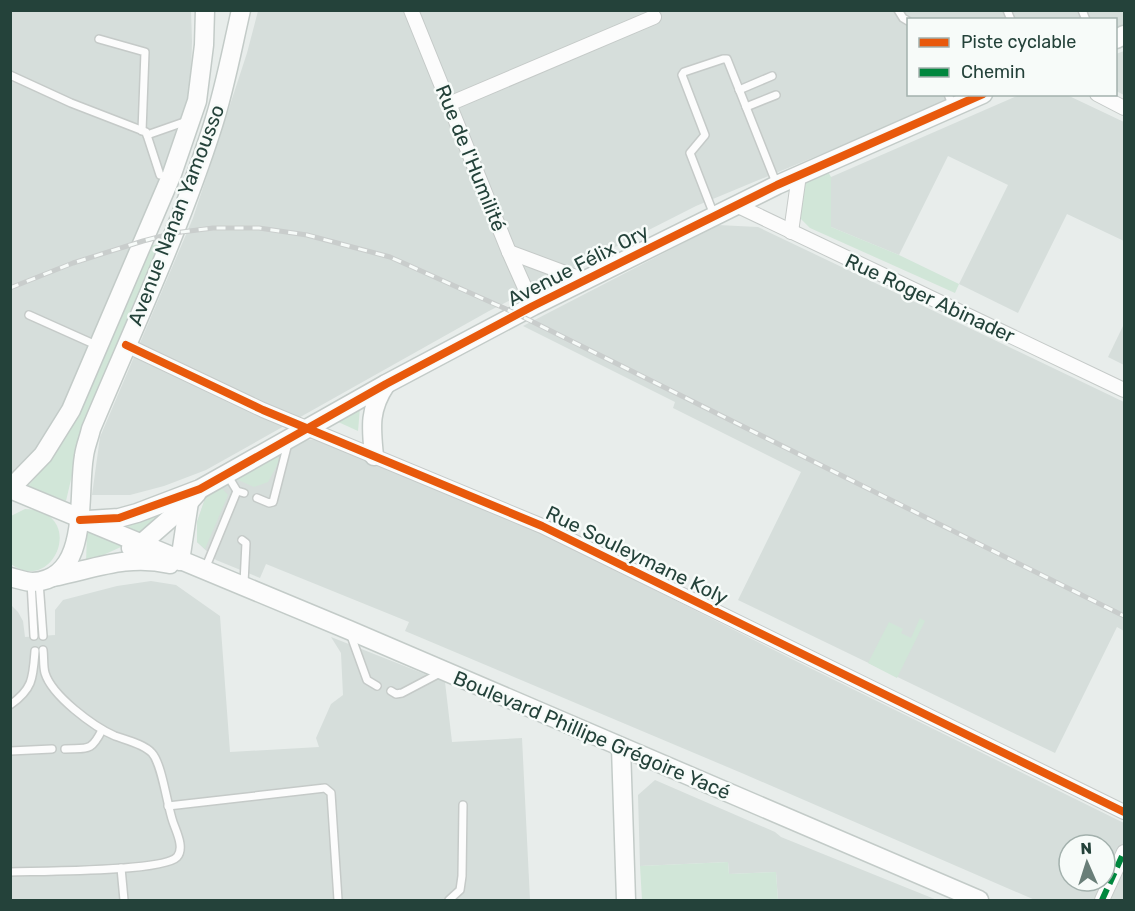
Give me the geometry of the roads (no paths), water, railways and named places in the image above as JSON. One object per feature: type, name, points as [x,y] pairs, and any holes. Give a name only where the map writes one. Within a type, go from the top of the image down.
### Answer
[{"type":"main road","name":"Avenue Nanan Yamousso","points":[[10,489],[43,454],[71,410],[172,174],[193,118],[200,81],[206,10]]},
{"type":"main road","name":"Avenue Nanan Yamousso","points":[[40,580],[65,566],[73,549],[80,520],[84,454],[126,345],[174,233],[212,127],[224,87],[241,10]]},
{"type":"main road","name":"Avenue Félix Ory","points":[[93,566],[141,544],[194,496],[226,474],[386,384],[533,306],[714,215],[951,101],[974,96]]},
{"type":"main road","points":[[374,456],[373,409],[377,397],[386,384]]},
{"type":"main road","name":"Boulevard Phillipe Grégoire Yacé","points":[[10,489],[349,630],[979,900]]},
{"type":"main road","name":"Avenue Félix Ory","points":[[80,520],[119,518],[194,496]]},
{"type":"main road","points":[[180,561],[194,496]]},
{"type":"main road","name":"Boulevard Phillipe Grégoire Yacé","points":[[40,580],[93,566],[149,560],[204,571]]},
{"type":"main road","points":[[10,577],[40,580]]},
{"type":"main road","points":[[621,747],[626,900]]},
{"type":"street","name":"Rue de l'Humilité","points":[[412,12],[533,306]]},
{"type":"street","points":[[449,104],[654,16]]},
{"type":"street","points":[[1101,96],[1125,108]]},
{"type":"street","points":[[791,232],[799,175]]},
{"type":"street","name":"Rue Roger Abinader","points":[[736,205],[1125,390]]},
{"type":"street","points":[[509,252],[584,280]]},
{"type":"street","name":"Rue Souleymane Koly","points":[[126,345],[218,390],[542,526],[1125,812]]},
{"type":"street","points":[[1102,900],[1125,852]]},
{"type":"lane","points":[[99,39],[145,52],[145,133],[160,175]]},
{"type":"lane","points":[[714,215],[690,153],[705,135],[682,75],[684,72],[725,58],[777,185]]},
{"type":"lane","points":[[10,75],[145,133],[193,118]]},
{"type":"lane","points":[[739,90],[772,76]]},
{"type":"lane","points":[[746,107],[776,95]]},
{"type":"lane","points":[[29,315],[99,346]]},
{"type":"lane","points":[[257,498],[269,503],[273,502],[289,438]]},
{"type":"lane","points":[[204,571],[224,534],[240,492],[226,474]]},
{"type":"lane","points":[[242,540],[246,543],[244,587]]},
{"type":"lane","points":[[40,580],[43,636]]},
{"type":"lane","points":[[34,636],[40,580]]},
{"type":"lane","points":[[349,630],[366,680],[377,686]]},
{"type":"lane","points":[[10,872],[164,864],[179,854],[180,845],[158,762],[151,751],[102,730],[78,711],[50,683],[45,672],[44,650]]},
{"type":"lane","points":[[10,705],[23,696],[30,687],[34,673],[35,651]]},
{"type":"lane","points":[[391,692],[402,693],[443,671]]},
{"type":"lane","points":[[65,749],[88,748],[95,745],[102,730]]},
{"type":"lane","points":[[10,751],[52,749]]},
{"type":"lane","points":[[168,806],[325,788],[331,793],[338,900]]},
{"type":"lane","points":[[448,900],[459,890],[462,876],[463,805]]},
{"type":"lane","points":[[121,868],[124,900]]},
{"type":"railway","points":[[10,288],[73,263],[143,241],[174,233],[213,228],[259,228],[307,235],[390,257],[517,314],[1124,616]]}]
